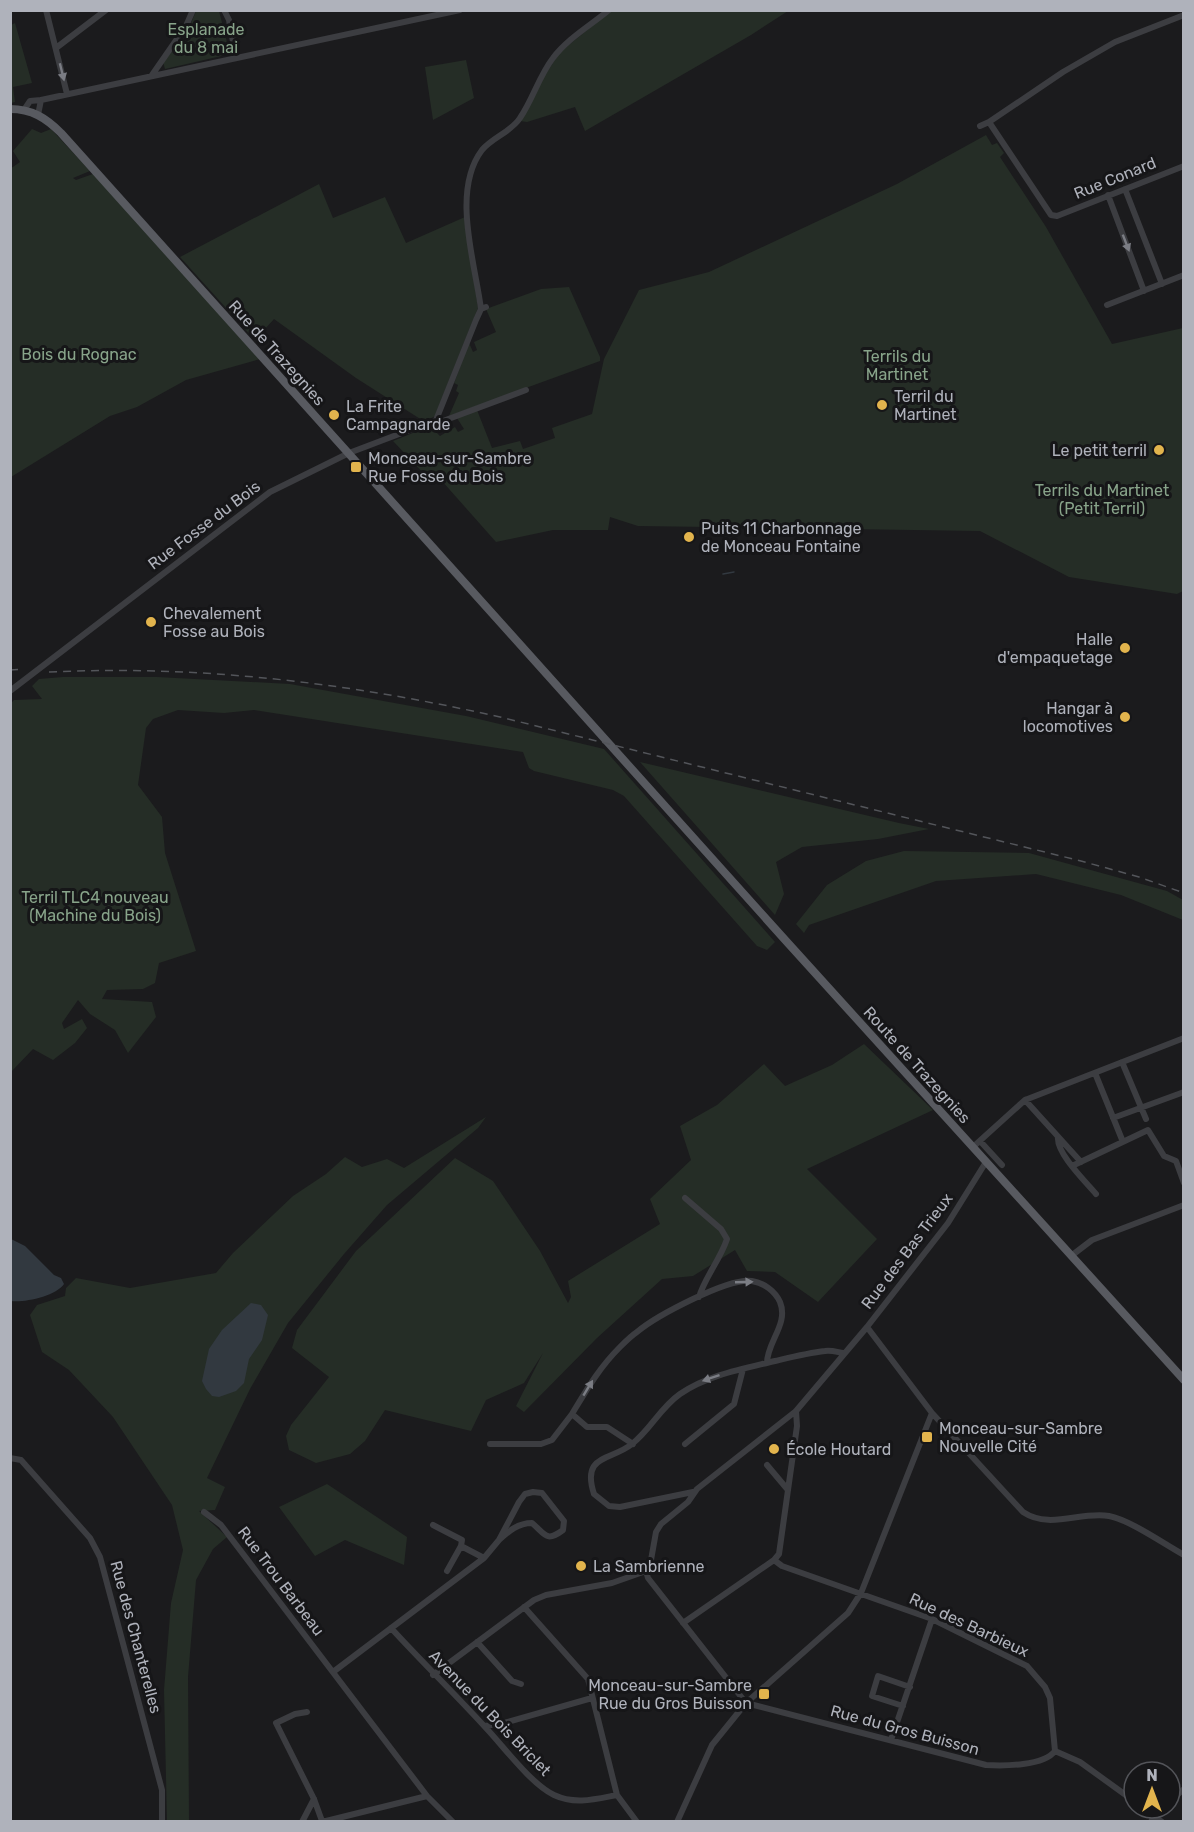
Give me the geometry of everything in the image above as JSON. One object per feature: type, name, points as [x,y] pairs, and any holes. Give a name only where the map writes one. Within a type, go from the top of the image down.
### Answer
[{"type":"main road","name":"Rue de Trazegnies","points":[[10,109],[24,110],[38,115],[65,138],[631,768]]},
{"type":"main road","name":"Route de Trazegnies","points":[[631,768],[1184,1380]]},
{"type":"street","points":[[46,10],[68,94]]},
{"type":"street","points":[[56,48],[106,10]]},
{"type":"street","points":[[152,75],[186,26],[193,10]]},
{"type":"street","points":[[225,10],[236,58]]},
{"type":"street","points":[[24,110],[30,101],[460,10]]},
{"type":"street","points":[[436,420],[483,308],[466,207],[466,187],[472,170],[483,148],[519,120],[553,58],[609,10]]},
{"type":"street","points":[[980,126],[1084,59],[1115,42],[1184,15]]},
{"type":"street","points":[[38,115],[41,100]]},
{"type":"street","name":"Rue Conard","points":[[989,122],[1047,212],[1057,216],[1184,166]]},
{"type":"street","points":[[1125,189],[1162,284]]},
{"type":"street","points":[[1108,195],[1144,291]]},
{"type":"street","points":[[1107,305],[1184,275]]},
{"type":"street","name":"Rue Fosse du Bois","points":[[10,691],[258,500],[293,479],[349,453],[436,420],[444,421],[526,390]]},
{"type":"street","points":[[973,1147],[1025,1100],[1184,1038]]},
{"type":"street","points":[[1122,1062],[1146,1119]]},
{"type":"street","points":[[1095,1072],[1122,1142]]},
{"type":"street","points":[[1113,1119],[1184,1092]]},
{"type":"street","points":[[1025,1100],[1081,1162]]},
{"type":"street","points":[[1072,1166],[1148,1130],[1164,1156],[1176,1161],[1184,1183]]},
{"type":"street","points":[[1058,1137],[1057,1143],[1072,1166],[1096,1194]]},
{"type":"street","points":[[980,1141],[1002,1165]]},
{"type":"street","name":"Rue des Bas Trieux","points":[[646,1571],[651,1560],[656,1532],[661,1524],[688,1502],[693,1492],[796,1411],[867,1327],[948,1223],[986,1162]]},
{"type":"street","points":[[685,1198],[721,1229],[727,1239],[723,1251],[702,1286],[699,1297]]},
{"type":"street","points":[[1071,1256],[1092,1240],[1184,1205]]},
{"type":"street","points":[[490,1444],[541,1444],[552,1440],[572,1414],[598,1370],[637,1331],[671,1310],[728,1284],[752,1281],[765,1285],[774,1293],[782,1309],[782,1318],[767,1354],[767,1363]]},
{"type":"street","points":[[867,1327],[932,1413],[1023,1512],[1032,1518],[1045,1520],[1108,1516],[1125,1522],[1184,1555]]},
{"type":"street","points":[[693,1492],[620,1507],[609,1506],[601,1501],[594,1494],[591,1485],[594,1468],[600,1460],[608,1455],[620,1453],[633,1444],[645,1432],[660,1410],[703,1380],[767,1363],[828,1351],[843,1353]]},
{"type":"street","points":[[685,1444],[734,1404],[743,1369]]},
{"type":"street","points":[[683,1623],[774,1560],[779,1554],[797,1426],[796,1411]]},
{"type":"street","points":[[677,1821],[712,1745],[746,1703],[848,1613],[861,1593],[932,1413]]},
{"type":"street","points":[[572,1414],[588,1427],[607,1427],[633,1444]]},
{"type":"street","name":"Rue des Chanterelles","points":[[10,1458],[21,1460],[90,1538],[100,1557],[162,1790],[162,1821]]},
{"type":"street","points":[[767,1464],[788,1490]]},
{"type":"street","points":[[499,1540],[513,1512],[525,1494],[533,1492],[542,1493],[564,1521],[562,1530],[548,1537],[542,1535],[532,1523],[516,1519],[513,1512]]},
{"type":"street","name":"Rue Trou Barbeau","points":[[204,1512],[221,1525],[427,1796],[453,1821]]},
{"type":"street","points":[[333,1672],[484,1558],[511,1530],[525,1523]]},
{"type":"street","points":[[433,1525],[484,1558]]},
{"type":"street","points":[[447,1571],[461,1543]]},
{"type":"street","name":"Rue des Barbieux","points":[[774,1560],[782,1566],[932,1619],[1020,1661],[1037,1676],[1050,1698],[1055,1751]]},
{"type":"street","points":[[433,1675],[524,1607],[546,1594],[612,1583],[646,1571],[648,1578],[746,1703]]},
{"type":"street","points":[[524,1607],[588,1679],[617,1795],[637,1821]]},
{"type":"street","points":[[891,1740],[932,1619]]},
{"type":"street","name":"Avenue du Bois Briclet","points":[[391,1628],[535,1782],[555,1796],[567,1800],[580,1801],[617,1795]]},
{"type":"street","points":[[477,1642],[512,1681],[521,1684]]},
{"type":"street","points":[[903,1706],[872,1696],[878,1676],[909,1687]]},
{"type":"street","points":[[485,1726],[504,1723],[592,1698]]},
{"type":"street","name":"Rue du Gros Buisson","points":[[746,1703],[986,1765],[1001,1766],[1043,1760],[1055,1751]]},
{"type":"street","points":[[307,1712],[295,1714],[276,1723],[314,1799],[322,1821],[427,1796]]},
{"type":"street","points":[[1055,1751],[1080,1762],[1122,1792]]},
{"type":"street","points":[[302,1821],[314,1799]]},
{"type":"green space","name":"Esplanade du 8 mai","points":[[196,11],[219,11],[230,54],[165,69],[163,62],[187,33]]},
{"type":"green space","points":[[611,11],[788,11],[751,35],[585,131],[575,107],[527,122],[520,121],[560,52]]},
{"type":"green space","points":[[15,23],[32,83],[13,87],[15,102],[11,103],[11,25]]},
{"type":"green space","points":[[466,60],[474,98],[433,120],[425,67]]},
{"type":"green space","name":"Bois du Rognac","points":[[32,129],[41,133],[51,129],[90,171],[73,178],[76,180],[93,174],[260,359],[186,380],[137,407],[110,416],[11,477],[10,169],[20,162],[13,151]]},
{"type":"green space","name":"Terrils du Martinet","points":[[986,135],[992,145],[997,143],[1004,153],[1000,157],[1046,227],[1112,344],[1183,328],[1183,591],[1177,594],[1069,577],[980,531],[638,526],[610,517],[608,530],[553,530],[496,542],[434,472],[425,475],[393,441],[430,426],[440,436],[455,427],[458,432],[464,429],[457,418],[477,410],[492,448],[520,441],[523,449],[555,438],[552,428],[592,414],[604,359],[639,290],[709,272],[897,184]]},
{"type":"green space","points":[[319,184],[333,218],[385,197],[406,243],[465,217],[478,308],[435,416],[425,422],[356,378],[274,319],[255,340],[180,257]]},
{"type":"green space","points":[[569,287],[600,361],[449,416],[459,393],[456,391],[458,385],[454,383],[469,343],[473,352],[477,350],[474,342],[496,332],[486,309],[541,289]]},
{"type":"green space","name":"Terril TLC4 nouveau (Machine du Bois)","points":[[157,677],[290,684],[466,716],[604,749],[775,942],[767,950],[757,946],[624,796],[613,790],[534,771],[529,768],[523,752],[254,710],[224,713],[178,710],[153,719],[146,728],[138,785],[162,817],[165,853],[196,951],[159,963],[155,983],[143,989],[107,990],[102,999],[152,1002],[156,1017],[128,1053],[115,1030],[90,1014],[78,1000],[62,1023],[64,1029],[82,1019],[87,1028],[75,1043],[53,1060],[33,1049],[11,1072],[11,703],[14,700],[42,699],[32,686],[39,679]]},
{"type":"green space","points":[[640,762],[929,829],[878,839],[802,847],[776,862],[784,894],[775,915]]},
{"type":"green space","points":[[904,851],[1029,853],[1167,891],[1183,900],[1183,920],[1121,895],[1036,874],[936,881],[809,925],[804,933],[796,924],[827,885],[866,861]]},
{"type":"green space","points":[[864,1044],[933,1110],[807,1169],[877,1239],[818,1302],[775,1272],[747,1271],[735,1250],[693,1276],[662,1279],[597,1338],[524,1412],[516,1406],[543,1353],[524,1383],[486,1400],[471,1431],[385,1410],[365,1441],[350,1454],[316,1463],[289,1450],[286,1436],[291,1425],[329,1377],[292,1348],[297,1330],[356,1251],[455,1158],[493,1181],[540,1251],[568,1303],[571,1297],[568,1281],[660,1224],[650,1199],[691,1160],[680,1126],[717,1105],[764,1064],[785,1086],[832,1065]]},
{"type":"green space","points":[[486,1117],[478,1128],[387,1205],[288,1323],[250,1389],[207,1478],[225,1487],[215,1510],[199,1511],[227,1537],[213,1549],[196,1580],[188,1677],[189,1821],[167,1821],[164,1690],[171,1603],[183,1550],[172,1505],[113,1417],[69,1370],[42,1352],[30,1315],[37,1305],[65,1296],[66,1288],[76,1278],[130,1288],[216,1273],[233,1253],[293,1196],[326,1174],[345,1157],[362,1167],[387,1159],[404,1168]]},
{"type":"green space","points":[[327,1484],[407,1537],[404,1565],[345,1540],[315,1556],[279,1507]]},
{"type":"shaded area","points":[[11,1239],[25,1246],[54,1275],[61,1278],[64,1284],[54,1292],[39,1298],[11,1301]]},
{"type":"shaded area","points":[[251,1303],[261,1305],[268,1315],[262,1340],[249,1359],[244,1383],[236,1391],[219,1397],[212,1396],[202,1381],[209,1349],[222,1330]]},
{"type":"waterway","points":[[723,574],[734,572]]},
{"type":"railway","points":[[10,670],[23,669]]},
{"type":"railway","points":[[49,672],[164,671],[220,674],[332,686],[444,705],[1081,861],[1139,877],[1184,893]]},
{"type":"place","name":"Terril du Martinet","points":[[882,405]]},
{"type":"place","name":"La Frite Campagnarde","points":[[334,415]]},
{"type":"place","name":"Le petit terril","points":[[1159,450]]},
{"type":"place","name":"Monceau-sur-Sambre Rue Fosse du Bois","points":[[356,467]]},
{"type":"place","name":"Puits 11 Charbonnage de Monceau Fontaine","points":[[689,537]]},
{"type":"place","name":"Chevalement Fosse au Bois","points":[[151,622]]},
{"type":"place","name":"Halle d'empaquetage","points":[[1125,648]]},
{"type":"place","name":"Hangar à locomotives","points":[[1125,717]]},
{"type":"place","name":"Monceau-sur-Sambre Nouvelle Cité","points":[[927,1437]]},
{"type":"place","name":"École Houtard","points":[[774,1449]]},
{"type":"place","name":"La Sambrienne","points":[[581,1566]]},
{"type":"place","name":"Monceau-sur-Sambre Rue du Gros Buisson","points":[[764,1694]]},
{"type":"park label","name":"Terrils du Martinet (Petit Terril)","points":[[1102,499]]}]
